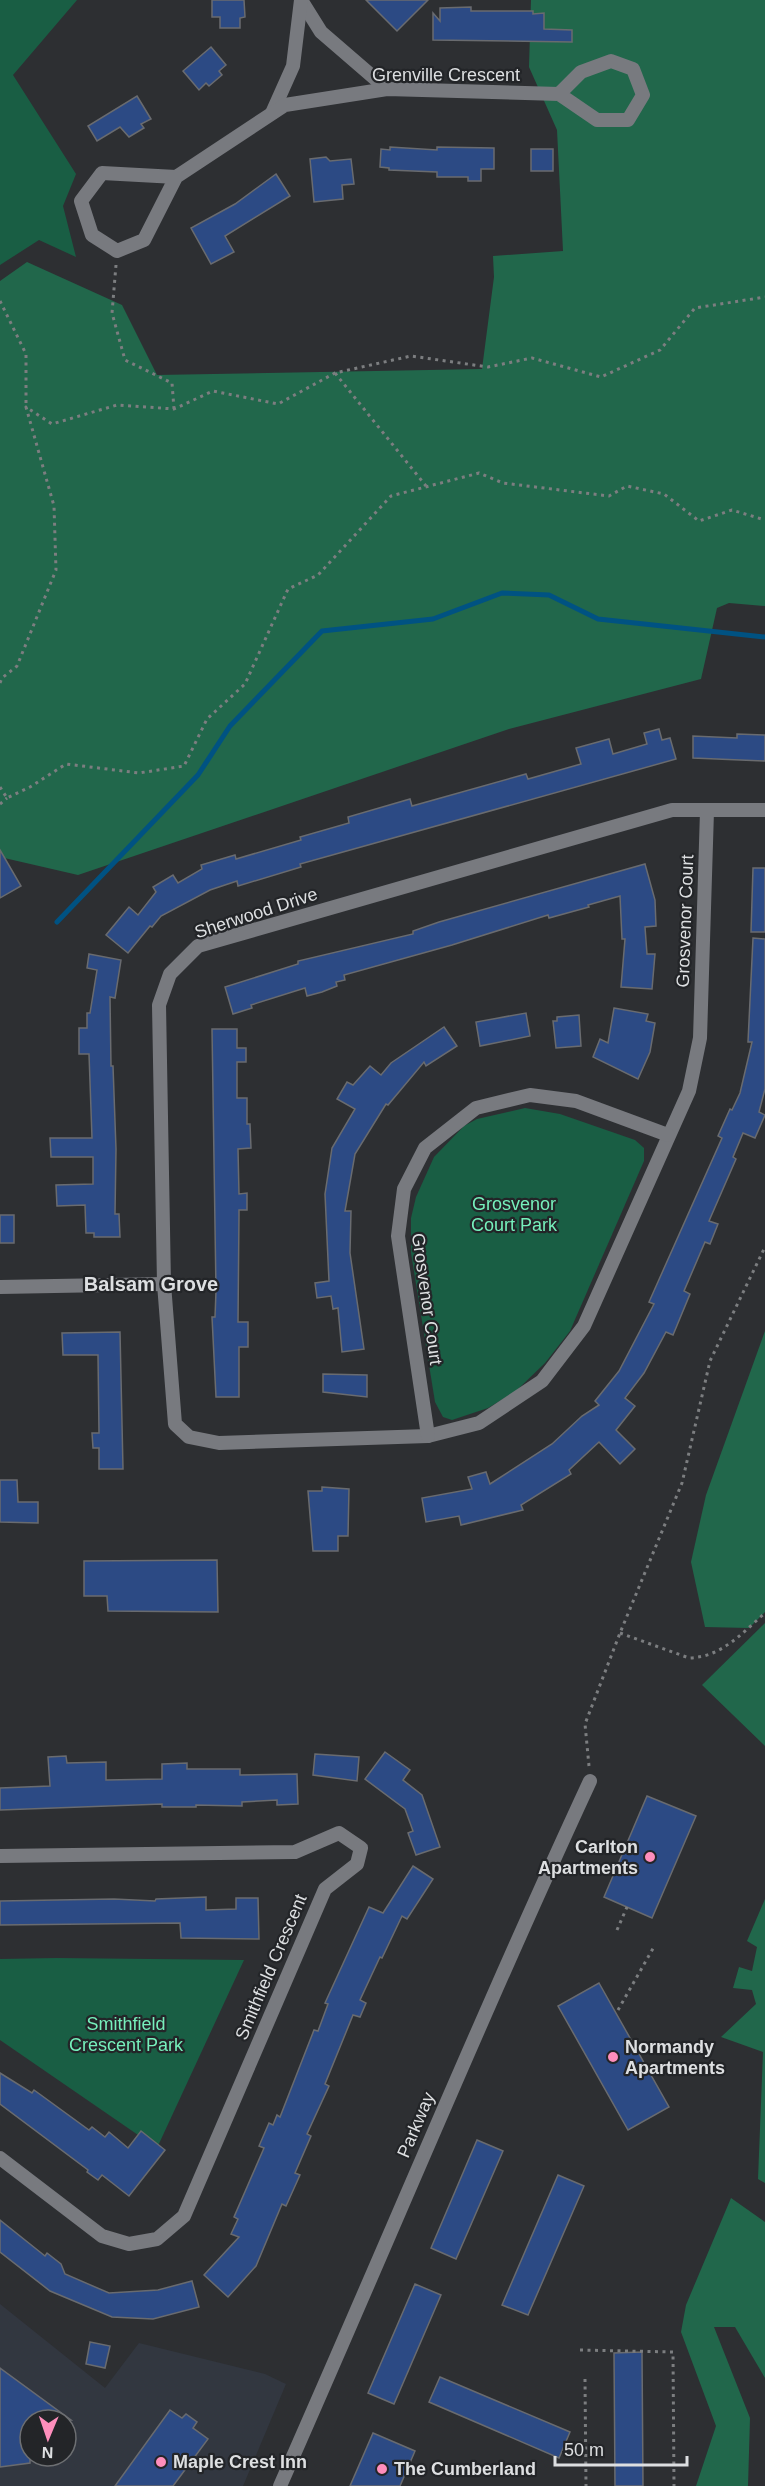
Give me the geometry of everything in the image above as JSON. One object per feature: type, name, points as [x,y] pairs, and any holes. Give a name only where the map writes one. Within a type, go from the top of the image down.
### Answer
[{"type":"street","points":[[301,0],[321,32],[387,89]]},
{"type":"street","points":[[272,114],[293,66],[301,0]]},
{"type":"street","points":[[611,61],[633,69],[643,95],[627,120],[597,120],[559,94],[581,72],[611,61]]},
{"type":"street","name":"Grenville Crescent","points":[[117,251],[144,240],[176,177],[285,105],[387,89],[559,94]]},
{"type":"street","points":[[117,251],[92,235],[81,201],[102,173],[176,177]]},
{"type":"street","name":"Sherwood Drive","points":[[175,1424],[164,1284],[159,1005],[170,974],[198,946],[672,810],[765,810]]},
{"type":"street","name":"Grosvenor Court","points":[[175,1424],[189,1437],[219,1443],[428,1436],[479,1423],[542,1381],[584,1326],[689,1091],[700,1038],[707,811]]},
{"type":"street","name":"Grosvenor Court","points":[[428,1436],[398,1236],[404,1190],[425,1148],[476,1108],[530,1095],[576,1101],[668,1135]]},
{"type":"street","points":[[0,1287],[164,1284]]},
{"type":"street","name":"Parkway","points":[[280,2486],[380,2259],[464,2057],[590,1780]]},
{"type":"street","name":"Smithfield Crescent","points":[[0,1856],[295,1852],[339,1833],[361,1848],[357,1864],[325,1889],[184,2216],[157,2239],[129,2244],[102,2236],[0,2158]]},
{"type":"path","points":[[117,251],[112,313],[125,360],[172,383],[174,410]]},
{"type":"path","points":[[26,407],[52,424],[117,405],[174,410],[213,391],[278,404],[335,373],[411,356],[488,367],[532,358],[601,377],[660,350],[695,308],[765,297]]},
{"type":"path","points":[[0,302],[26,354],[26,407],[54,506],[56,570],[17,666],[0,682]]},
{"type":"path","points":[[335,373],[426,487]]},
{"type":"path","points":[[0,804],[66,764],[139,773],[184,766],[207,719],[245,684],[288,589],[318,575],[391,496],[479,473],[503,483],[609,496],[627,486],[664,494],[699,521],[732,510],[765,520]]},
{"type":"path","points":[[0,787],[7,798]]},
{"type":"path","points":[[590,1780],[585,1724],[682,1483],[710,1361],[765,1247]]},
{"type":"path","points":[[620,1634],[689,1658],[700,1658],[724,1649],[765,1612]]},
{"type":"path","points":[[617,1930],[627,1907]]},
{"type":"path","points":[[618,2010],[655,1945]]},
{"type":"path","points":[[580,2350],[673,2352],[674,2486]]},
{"type":"path","points":[[585,2379],[586,2486]]},
{"type":"shaded area","points":[[0,2304],[105,2388],[139,2343],[265,2374],[286,2384],[243,2486],[0,2486]]},
{"type":"green space","points":[[0,0],[77,0],[13,75],[76,174],[63,206],[76,257],[39,240],[0,265]]},
{"type":"green space","points":[[531,0],[765,0],[765,606],[729,603],[717,608],[701,679],[509,729],[78,875],[0,857],[0,281],[27,262],[122,305],[157,375],[482,369],[494,277],[493,256],[563,251],[557,130],[529,67]]},
{"type":"green space","name":"Grosvenor Court Park","points":[[525,1108],[560,1114],[635,1140],[644,1148],[644,1161],[570,1331],[545,1363],[516,1391],[488,1408],[452,1420],[443,1417],[435,1402],[411,1253],[411,1218],[416,1197],[434,1157],[464,1126],[477,1119]]},
{"type":"green space","points":[[765,1331],[765,1612],[749,1628],[705,1627],[691,1562],[706,1495]]},
{"type":"green space","points":[[765,1623],[765,1746],[702,1685]]},
{"type":"green space","points":[[765,1899],[765,2183],[758,2179],[763,2052],[721,2037],[756,2004],[752,1990],[733,1988],[739,1967],[752,1971],[757,1947],[747,1941]]},
{"type":"green space","name":"Smithfield Crescent Park","points":[[0,1959],[244,1960],[157,2148],[0,2040]]},
{"type":"green space","points":[[731,2198],[765,2222],[765,2378],[735,2327],[714,2327],[750,2418],[748,2486],[696,2486],[716,2426],[681,2332],[686,2305]]},
{"type":"building","points":[[212,0],[244,0],[245,17],[240,18],[240,28],[220,28],[220,17],[212,17]]},
{"type":"building","points":[[366,0],[428,0],[397,31]]},
{"type":"building","points":[[471,7],[471,11],[544,13],[544,29],[572,30],[572,42],[433,40],[433,13],[440,21],[440,8]]},
{"type":"building","points":[[211,47],[226,65],[219,71],[222,75],[209,86],[206,83],[199,90],[183,71]]},
{"type":"building","points":[[137,96],[151,119],[141,124],[144,128],[129,137],[120,127],[97,141],[88,126]]},
{"type":"building","points":[[390,147],[437,150],[437,147],[494,148],[494,169],[481,169],[481,181],[468,181],[468,177],[437,177],[437,172],[389,170],[389,168],[380,167],[381,149],[390,150]]},
{"type":"building","points":[[531,149],[553,149],[553,171],[531,171]]},
{"type":"building","points":[[326,157],[330,161],[351,159],[354,184],[342,185],[343,199],[314,202],[310,159]]},
{"type":"building","points":[[276,174],[290,196],[225,236],[234,252],[211,264],[191,228],[235,204]]},
{"type":"building","points":[[659,729],[662,740],[670,738],[676,759],[300,864],[301,867],[238,886],[237,881],[210,890],[161,916],[128,953],[106,935],[129,907],[138,915],[156,892],[153,887],[173,875],[178,883],[202,869],[201,865],[235,855],[236,859],[301,840],[300,837],[349,823],[348,817],[410,799],[412,806],[526,774],[528,779],[581,764],[576,748],[609,739],[613,754],[647,744],[644,733]]},
{"type":"building","points":[[737,734],[765,735],[765,761],[693,758],[693,736],[737,738]]},
{"type":"building","points":[[0,850],[21,886],[0,898]]},
{"type":"building","points":[[645,864],[655,900],[656,926],[645,927],[647,954],[655,954],[652,989],[621,987],[625,939],[622,939],[620,896],[588,905],[589,907],[549,918],[548,915],[344,975],[345,980],[336,982],[337,986],[322,992],[307,996],[305,988],[251,1005],[252,1008],[233,1014],[225,987],[298,964],[298,961],[413,934],[413,931],[439,922]]},
{"type":"building","points":[[753,868],[765,868],[765,932],[751,932]]},
{"type":"building","points":[[753,938],[765,939],[765,1089],[759,1112],[765,1115],[755,1138],[743,1133],[733,1157],[736,1159],[709,1221],[718,1224],[710,1244],[705,1242],[684,1291],[690,1294],[673,1335],[666,1332],[644,1373],[625,1398],[635,1406],[616,1430],[635,1449],[620,1464],[599,1442],[569,1470],[571,1474],[521,1505],[523,1510],[461,1525],[459,1516],[426,1522],[422,1498],[472,1489],[468,1477],[486,1472],[490,1484],[552,1444],[582,1416],[599,1405],[595,1401],[619,1371],[654,1304],[649,1302],[722,1138],[718,1136],[740,1093],[752,1042],[748,1042]]},
{"type":"building","points":[[89,954],[121,960],[115,998],[110,997],[116,1149],[115,1214],[119,1214],[120,1237],[94,1237],[94,1233],[86,1233],[85,1205],[57,1206],[56,1185],[93,1184],[93,1157],[51,1157],[50,1138],[92,1138],[89,1054],[79,1054],[79,1028],[87,1028],[87,1013],[90,1013],[97,970],[87,968]]},
{"type":"building","points":[[614,1008],[648,1014],[646,1021],[655,1023],[650,1052],[638,1079],[593,1057],[600,1039],[608,1043]]},
{"type":"building","points":[[526,1013],[530,1036],[480,1046],[476,1022]]},
{"type":"building","points":[[579,1015],[581,1046],[556,1048],[553,1021],[557,1021],[557,1017]]},
{"type":"building","points":[[444,1027],[457,1046],[426,1066],[424,1062],[388,1105],[386,1104],[355,1154],[345,1211],[351,1211],[350,1253],[364,1349],[342,1352],[338,1308],[333,1309],[331,1296],[317,1298],[315,1283],[329,1281],[325,1194],[332,1148],[355,1109],[337,1099],[347,1082],[353,1085],[370,1066],[381,1075],[391,1063]]},
{"type":"building","points":[[212,1029],[237,1029],[237,1048],[246,1048],[246,1062],[237,1062],[237,1098],[247,1098],[247,1124],[250,1124],[251,1148],[238,1149],[239,1194],[247,1193],[247,1210],[239,1210],[238,1322],[248,1322],[248,1347],[239,1347],[239,1397],[216,1397],[212,1317],[215,1317],[216,1291]]},
{"type":"building","points":[[0,1215],[14,1215],[14,1243],[0,1243]]},
{"type":"building","points":[[120,1332],[123,1469],[99,1469],[99,1448],[93,1448],[92,1433],[99,1433],[98,1355],[63,1355],[62,1333]]},
{"type":"building","points":[[323,1374],[367,1375],[367,1397],[323,1392]]},
{"type":"building","points":[[0,1480],[17,1480],[18,1502],[38,1502],[38,1523],[0,1522]]},
{"type":"building","points":[[322,1487],[349,1489],[348,1536],[338,1536],[338,1551],[313,1551],[308,1491],[322,1491]]},
{"type":"building","points":[[217,1560],[218,1612],[108,1611],[107,1596],[84,1596],[84,1561]]},
{"type":"building","points":[[385,1752],[410,1770],[403,1780],[422,1795],[440,1847],[416,1855],[408,1833],[413,1831],[405,1809],[365,1779]]},
{"type":"building","points":[[315,1754],[359,1757],[357,1781],[313,1775]]},
{"type":"building","points":[[66,1756],[67,1763],[106,1762],[106,1780],[162,1779],[162,1764],[187,1763],[187,1769],[240,1769],[240,1775],[297,1774],[298,1804],[277,1805],[277,1800],[242,1802],[242,1806],[162,1807],[162,1804],[0,1810],[0,1788],[50,1786],[48,1757]]},
{"type":"building","name":"Carlton Apartments","points":[[647,1796],[696,1816],[652,1918],[604,1897]]},
{"type":"building","points":[[413,1866],[433,1879],[407,1919],[402,1916],[382,1958],[380,1957],[360,2000],[366,2003],[360,2017],[353,2015],[325,2084],[329,2086],[307,2134],[311,2136],[295,2173],[300,2175],[286,2206],[282,2204],[256,2266],[228,2297],[204,2275],[239,2237],[231,2234],[238,2219],[234,2217],[264,2148],[259,2146],[269,2123],[273,2125],[277,2115],[280,2117],[314,2030],[318,2031],[328,2004],[325,2003],[369,1907],[383,1913]]},
{"type":"building","points":[[206,1897],[206,1910],[236,1909],[236,1898],[258,1898],[259,1939],[181,1938],[180,1923],[0,1925],[0,1901],[114,1899],[155,1901],[156,1899]]},
{"type":"building","name":"Normandy Apartments","points":[[599,1983],[669,2107],[628,2130],[558,2006]]},
{"type":"building","points":[[0,2073],[32,2093],[34,2090],[89,2130],[92,2127],[105,2137],[109,2132],[128,2148],[141,2131],[165,2150],[129,2196],[102,2175],[98,2180],[0,2104]]},
{"type":"building","points":[[477,2140],[503,2151],[456,2259],[431,2248]]},
{"type":"building","points":[[558,2175],[584,2186],[528,2315],[502,2305]]},
{"type":"building","points":[[0,2220],[45,2256],[47,2253],[61,2264],[65,2274],[109,2293],[158,2290],[192,2281],[199,2307],[153,2319],[112,2317],[50,2291],[0,2252]]},
{"type":"building","points":[[415,2284],[441,2295],[394,2404],[368,2393]]},
{"type":"building","points":[[90,2342],[110,2346],[105,2368],[86,2364]]},
{"type":"building","points":[[642,2352],[643,2486],[615,2486],[614,2353]]},
{"type":"building","points":[[0,2368],[55,2408],[18,2408],[18,2465],[0,2467]]},
{"type":"building","points":[[440,2377],[570,2432],[559,2458],[429,2402]]},
{"type":"building","name":"Maple Crest Inn","points":[[170,2410],[182,2418],[186,2414],[197,2422],[193,2428],[208,2439],[173,2486],[115,2486]]},
{"type":"building","name":"The Cumberland","points":[[373,2433],[415,2451],[400,2486],[350,2486]]},
{"type":"waterway","points":[[57,922],[198,775],[230,726],[322,631],[433,619],[502,593],[549,595],[598,619],[765,637]]},
{"type":"place","name":"Carlton Apartments","points":[[650,1857]]},
{"type":"place","name":"Normandy Apartments","points":[[613,2057]]},
{"type":"place","name":"Maple Crest Inn","points":[[161,2462]]},
{"type":"place","name":"The Cumberland","points":[[382,2469]]},
{"type":"district","name":"Balsam Grove","points":[[151,1284]]}]
